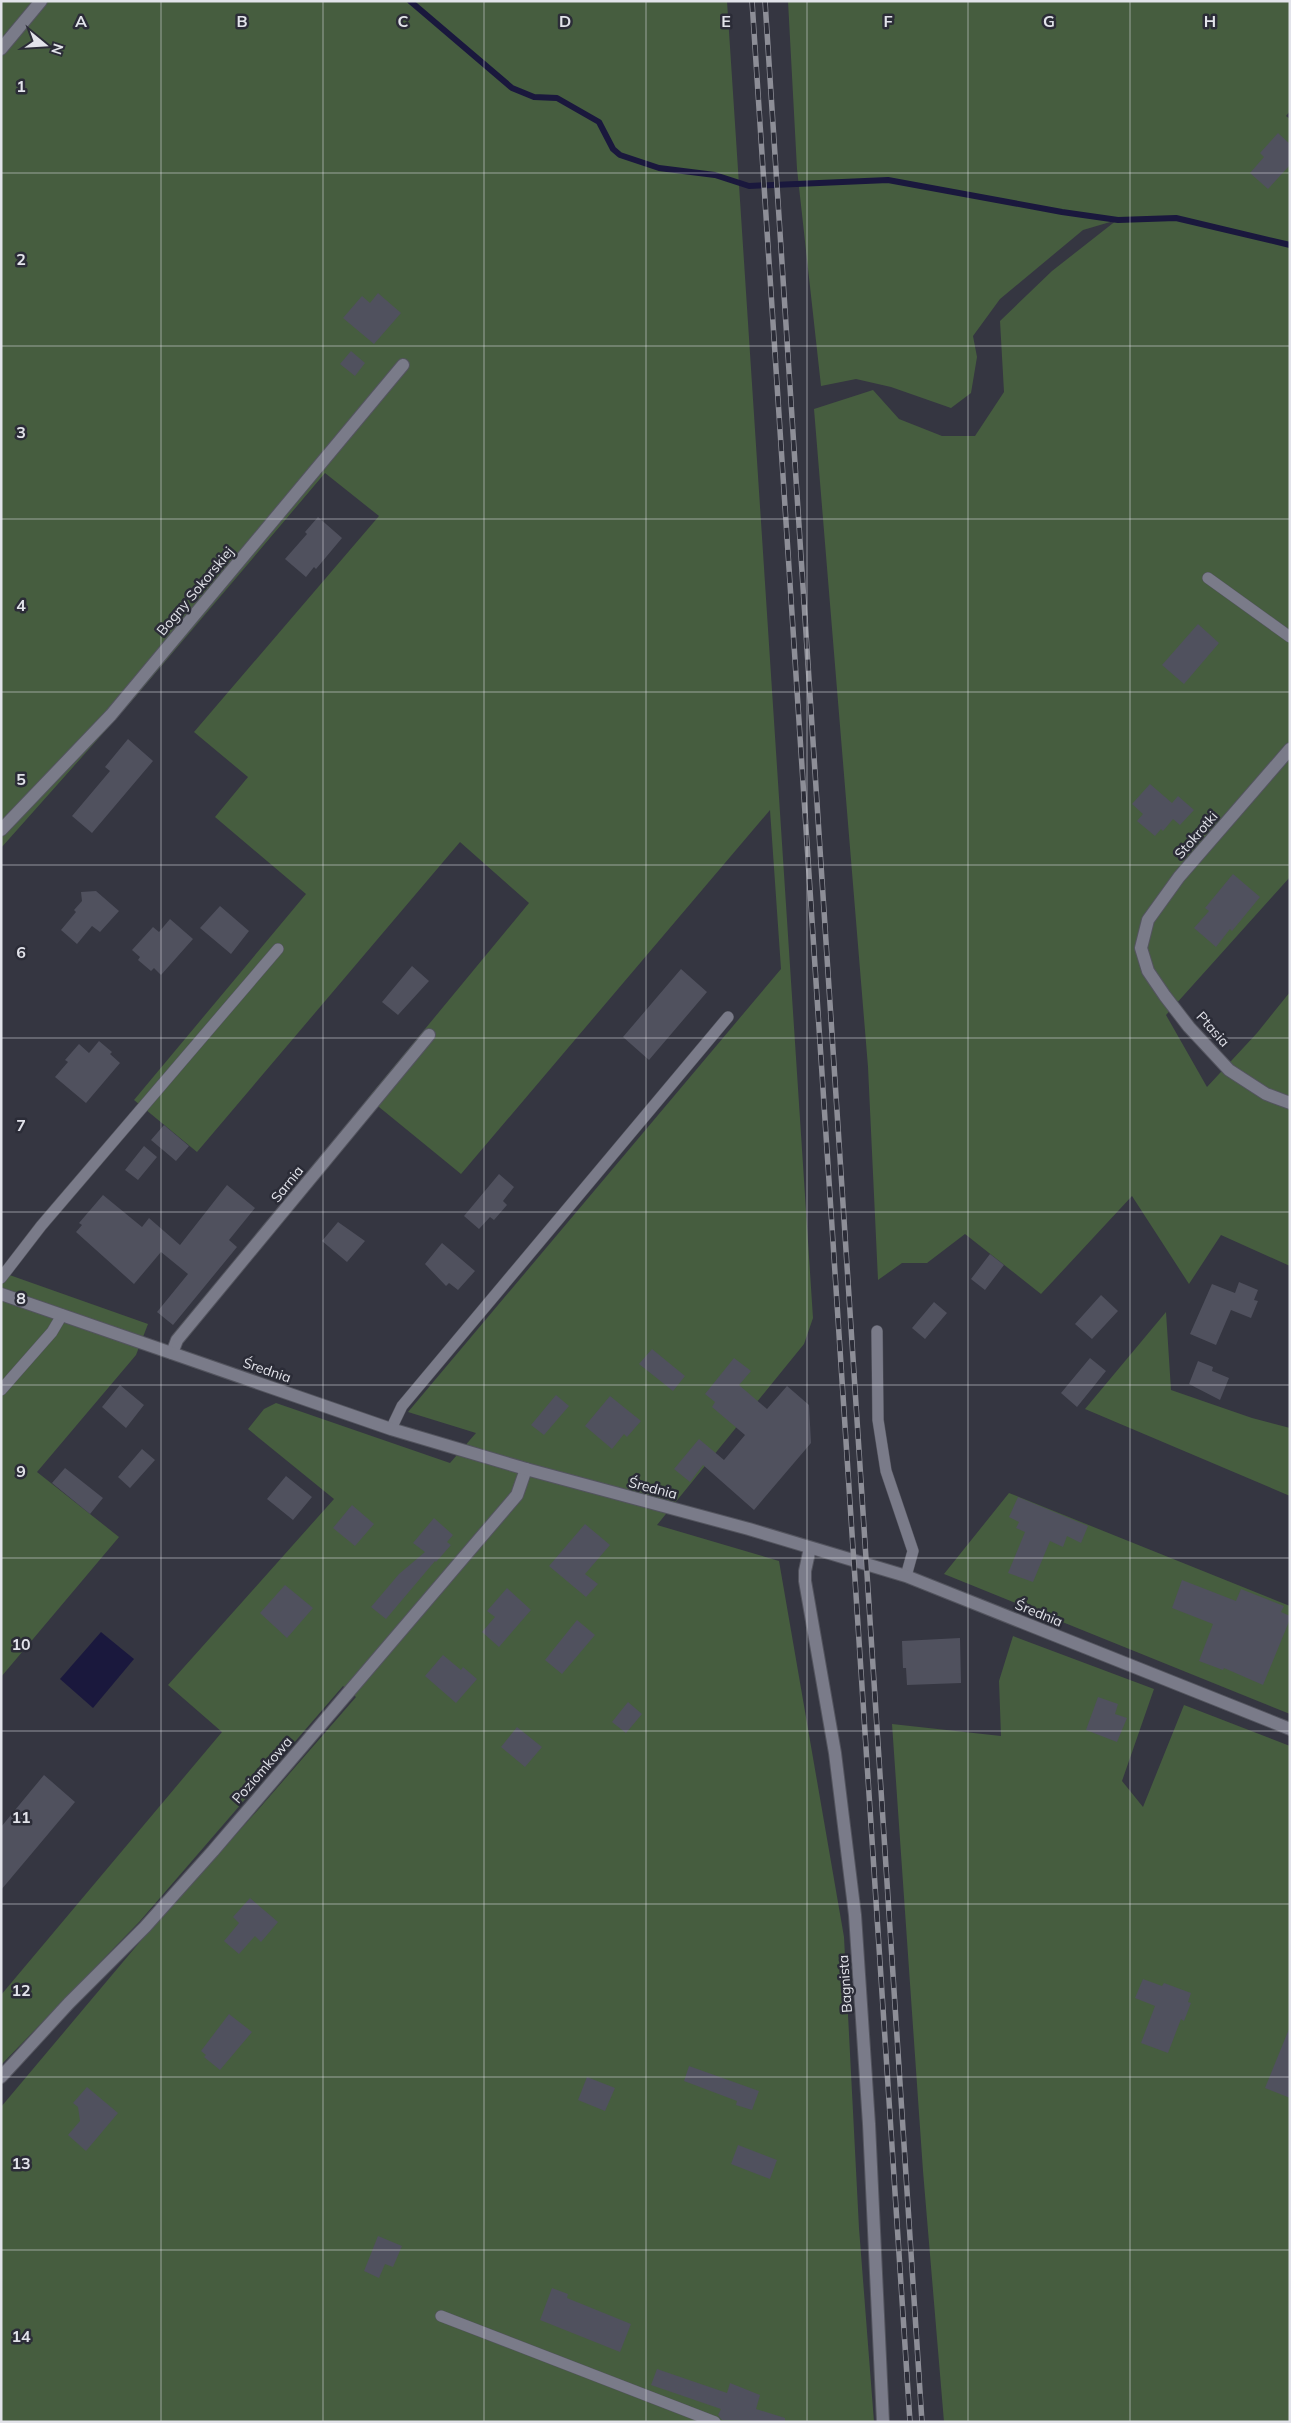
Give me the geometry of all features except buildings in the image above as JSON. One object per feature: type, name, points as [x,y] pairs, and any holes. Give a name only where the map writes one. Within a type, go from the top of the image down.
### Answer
[{"type":"street","points":[[1,48],[41,1]]},
{"type":"street","name":"Bogny Sokorskiej","points":[[1,830],[111,715],[403,365]]},
{"type":"street","name":"Stokrotki","points":[[1141,948],[1148,920],[1180,877],[1290,749]]},
{"type":"street","name":"Ptasia","points":[[1141,948],[1148,971],[1165,996],[1189,1027],[1230,1070],[1266,1094],[1290,1103]]},
{"type":"street","name":"Sarnia","points":[[172,1353],[177,1340],[429,1035]]},
{"type":"street","name":"Średnia","points":[[1,1294],[391,1429],[526,1469],[749,1529],[906,1576],[1290,1730]]},
{"type":"street","name":"Poziomkowa","points":[[1,2077],[69,2003],[145,1927],[219,1844],[517,1495],[526,1469]]},
{"type":"street","name":"Bagnista","points":[[810,1548],[805,1570],[805,1581],[835,1753],[855,1914],[869,2124],[883,2422]]},
{"type":"lane","points":[[1208,578],[1290,637]]},
{"type":"lane","points":[[1,1278],[41,1226],[278,950]]},
{"type":"lane","points":[[391,1429],[402,1406],[728,1017]]},
{"type":"lane","points":[[1,1390],[52,1332],[62,1315]]},
{"type":"lane","points":[[877,1331],[878,1420],[886,1471],[913,1551],[906,1576]]},
{"type":"lane","points":[[441,2316],[715,2422]]},
{"type":"green space","points":[[1,1],[727,1],[813,1318],[804,1344],[657,1525],[779,1561],[844,1937],[859,2228],[874,2422],[1,2422],[1,2107],[149,1931],[356,1697],[343,1686],[140,1921],[1,2065],[1,1995],[222,1732],[168,1685],[334,1499],[248,1429],[264,1409],[276,1403],[450,1463],[476,1433],[408,1412],[781,969],[770,810],[461,1174],[368,1098],[529,903],[460,842],[197,1152],[134,1100],[306,894],[215,817],[248,777],[194,732],[379,516],[325,473],[130,703],[1,848]]},
{"type":"green space","points":[[788,1],[1290,1],[1290,111],[1286,116],[1290,119],[1290,877],[1166,1015],[1207,1087],[1257,1033],[1290,992],[1290,1266],[1221,1235],[1189,1284],[1132,1196],[1041,1294],[965,1234],[927,1263],[902,1263],[878,1280],[868,1067],[814,409],[873,390],[899,419],[942,436],[975,436],[1004,392],[1000,321],[1052,271],[1117,220],[1083,230],[1000,299],[973,336],[977,357],[971,393],[951,408],[891,387],[856,379],[821,386],[797,169]]},
{"type":"green space","points":[[1,1272],[148,1324],[136,1355],[37,1472],[119,1537],[1,1677]]},
{"type":"green space","points":[[1166,1312],[1171,1390],[1252,1418],[1290,1428],[1290,1496],[1085,1409]]},
{"type":"green space","points":[[1009,1493],[1290,1606],[1290,1714],[944,1574]]},
{"type":"green space","points":[[1013,1636],[1154,1689],[1122,1781],[1143,1807],[1184,1705],[1290,1746],[1290,2422],[944,2422],[923,2171],[892,1724],[1001,1736],[999,1681]]},
{"type":"shaded area","points":[[101,1632],[134,1659],[93,1708],[60,1679]]},
{"type":"waterway","points":[[410,1],[512,88],[534,97],[557,98],[599,122],[613,149],[620,155],[659,168],[715,175],[749,186],[888,180],[1062,212],[1118,220],[1176,218],[1290,245]]},
{"type":"railway","points":[[752,1],[910,2422]]},
{"type":"railway","points":[[765,1],[922,2422]]}]
